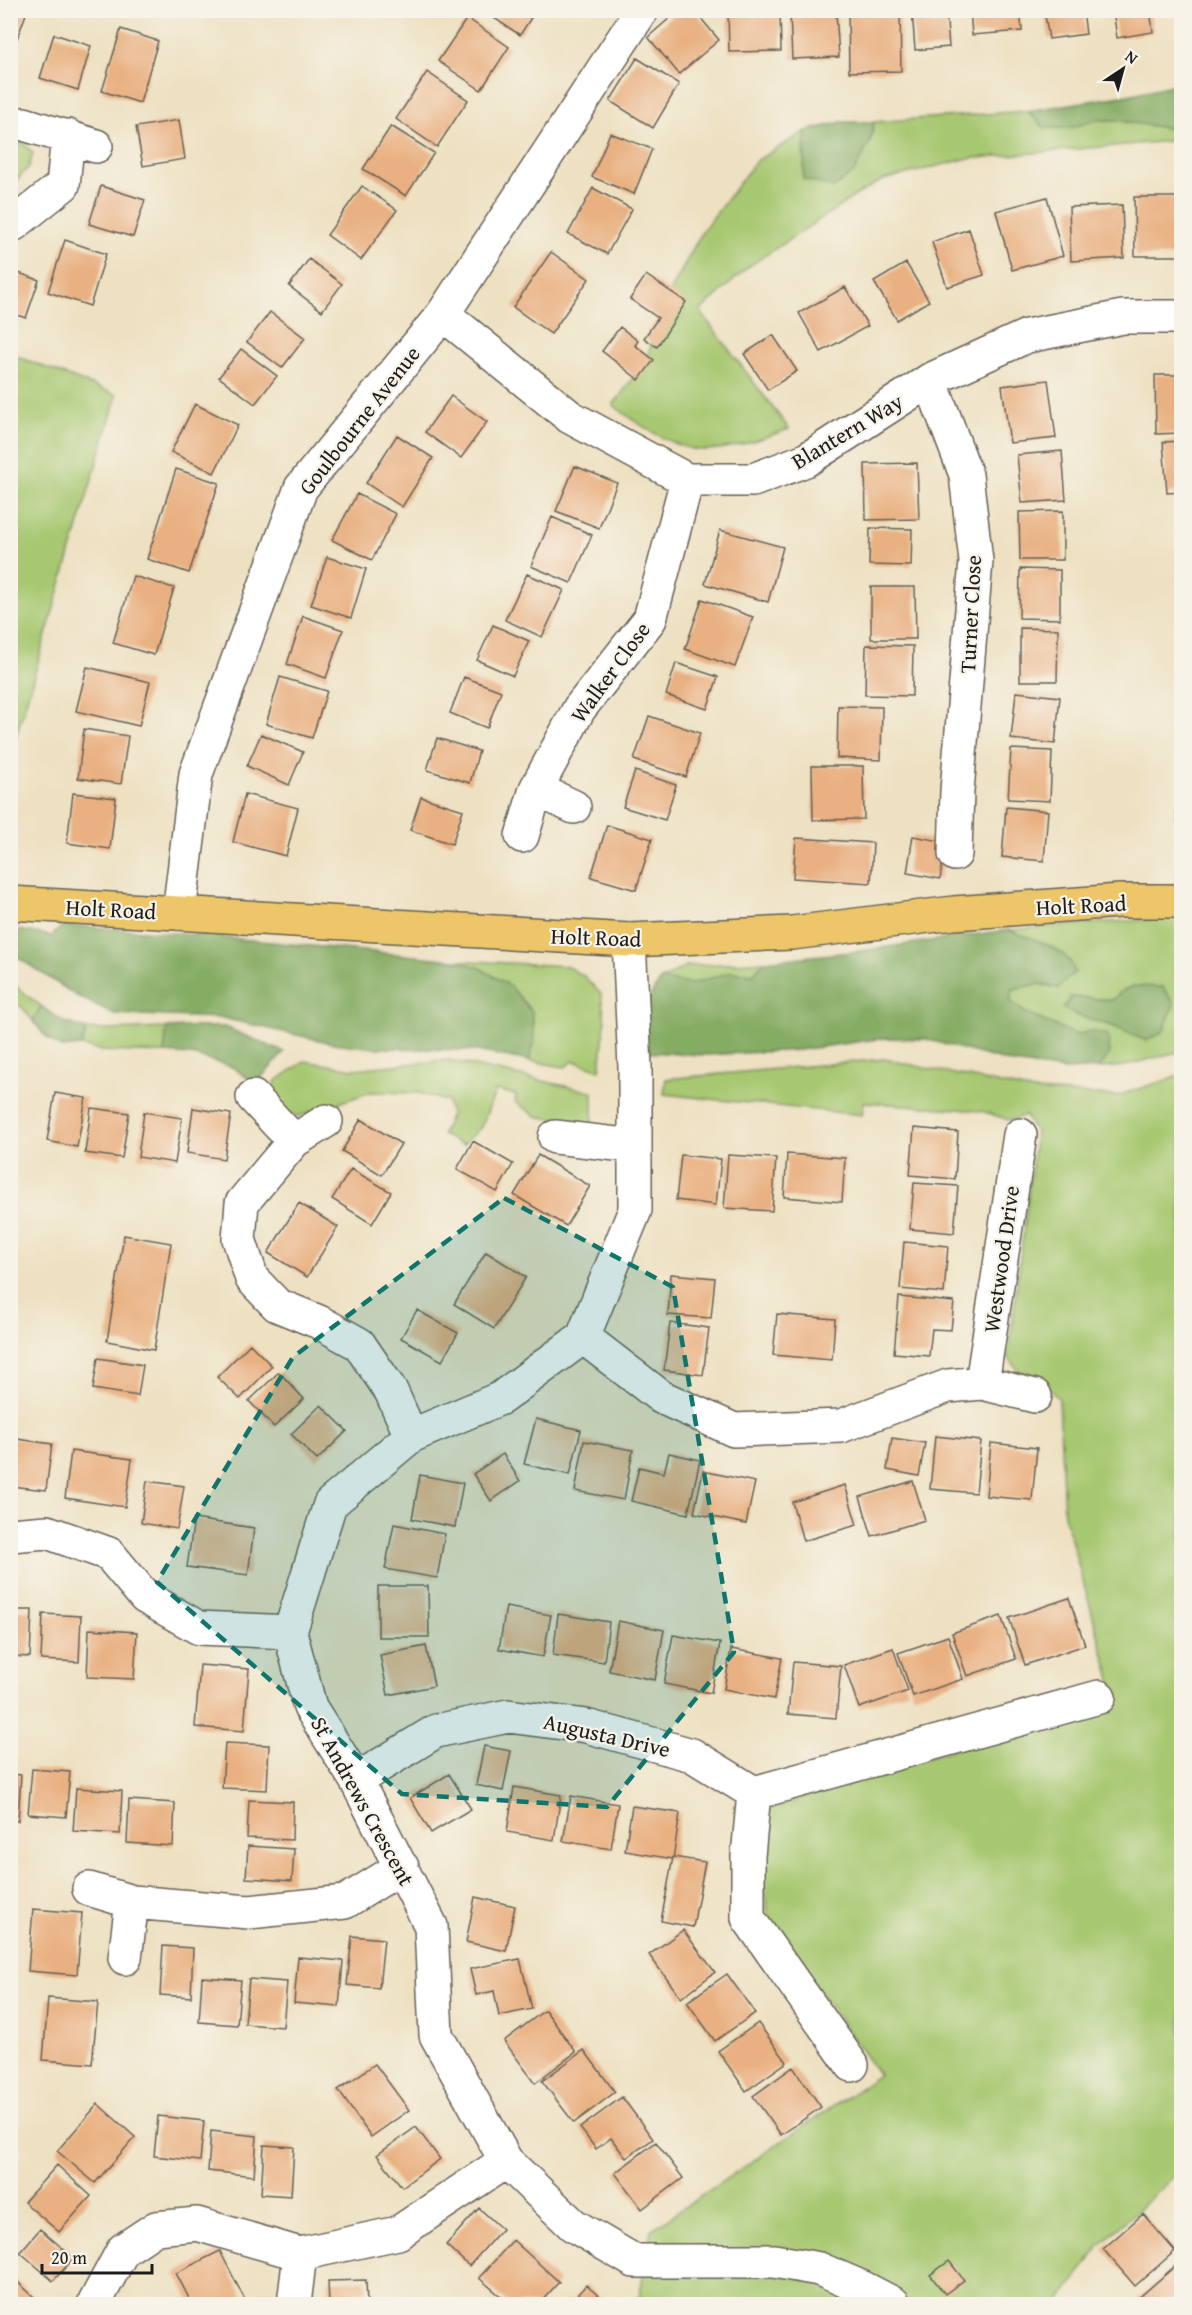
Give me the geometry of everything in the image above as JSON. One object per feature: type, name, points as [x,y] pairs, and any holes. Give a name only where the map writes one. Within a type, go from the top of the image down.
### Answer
[{"type":"main road","name":"Holt Road","points":[[10,903],[629,940],[792,933],[966,912],[1120,901],[1182,902]]},
{"type":"street","name":"Goulbourne Avenue","points":[[179,913],[196,774],[301,488],[443,314],[642,10]]},
{"type":"street","points":[[10,223],[14,224],[63,185],[82,141],[24,124]]},
{"type":"street","name":"Blantern Way","points":[[443,314],[570,417],[687,480],[753,480],[806,460],[930,380],[1027,336],[1124,317],[1182,317]]},
{"type":"street","name":"Turner Close","points":[[930,380],[966,474],[976,561],[957,791],[955,855]]},
{"type":"street","name":"Walker Close","points":[[522,836],[536,789],[579,709],[650,619],[687,480]]},
{"type":"street","points":[[536,789],[574,807]]},
{"type":"street","points":[[10,1535],[47,1532],[109,1554],[145,1597],[199,1628],[290,1632],[330,1504],[411,1436],[501,1398],[583,1337],[635,1210],[635,1067],[629,940]]},
{"type":"street","points":[[253,1097],[294,1141]]},
{"type":"street","points":[[326,1121],[294,1141],[242,1203],[239,1239],[252,1279],[277,1305],[319,1322],[359,1344],[391,1391],[411,1436]]},
{"type":"street","name":"Westwood Drive","points":[[982,1383],[1020,1135]]},
{"type":"street","points":[[555,1137],[634,1146]]},
{"type":"street","points":[[583,1337],[661,1397],[734,1430],[841,1426],[948,1386],[982,1383],[1035,1396]]},
{"type":"street","name":"St Andrews Crescent","points":[[290,1632],[310,1707],[356,1780],[431,1926],[436,2035],[506,2161],[573,2225],[634,2261],[774,2261],[819,2269],[894,2304]]},
{"type":"street","points":[[852,2066],[748,1917],[748,1856],[754,1793],[1099,1697]]},
{"type":"street","name":"Augusta Drive","points":[[356,1780],[436,1731],[508,1716],[586,1726],[692,1755],[754,1793]]},
{"type":"street","points":[[89,1889],[132,1902],[249,1912],[345,1902],[402,1867]]},
{"type":"street","points":[[125,1958],[132,1902]]},
{"type":"street","points":[[94,2304],[123,2250],[156,2228],[197,2224],[300,2254],[398,2233],[506,2161]]},
{"type":"street","points":[[294,2304],[300,2254]]},
{"type":"highlighted area","points":[[504,1198],[673,1287],[734,1652],[607,1807],[402,1794],[157,1582],[293,1357]]},
{"type":"green space","points":[[1181,83],[1181,127],[1173,129],[1115,120],[1096,120],[1070,128],[1045,128],[1027,111],[1128,95]]},
{"type":"green space","points":[[1027,111],[1045,128],[1070,128],[1096,120],[1115,120],[1173,129],[1181,127],[1181,140],[965,159],[883,180],[748,267],[700,311],[789,429],[736,446],[693,449],[668,441],[613,405],[645,362],[672,288],[702,232],[756,161],[806,131],[803,155],[870,142],[874,122]]},
{"type":"green space","points":[[841,122],[874,122],[870,142],[854,172],[834,188],[803,179],[806,131]]},
{"type":"green space","points":[[11,137],[21,141],[33,153],[29,167],[11,186]]},
{"type":"green space","points":[[11,354],[117,395],[11,753]]},
{"type":"green space","points":[[1181,917],[1181,1051],[1124,1066],[1099,1068],[1110,1053],[1090,1031],[1077,1035],[1027,1014],[1010,1001],[1013,989],[1038,984],[1058,988],[1056,950],[1008,930]],"holes":[[[1122,991],[1146,1041],[1113,1026],[1071,997],[1113,1000]]]},
{"type":"green space","points":[[63,925],[198,935],[455,960],[480,968],[510,986],[532,1012],[534,1043],[529,1061],[472,1050],[375,1048],[332,1043],[223,1018],[114,1014],[77,996],[11,953],[11,936],[19,930],[52,936]]},
{"type":"green space","points":[[1008,930],[1057,950],[1071,963],[1075,972],[1058,988],[1038,984],[1013,989],[1010,1001],[1027,1014],[1077,1035],[1090,1031],[1108,1035],[1110,1053],[1099,1068],[1064,1070],[1013,1063],[926,1039],[885,1038],[799,1050],[704,1055],[645,1052],[644,1014],[649,998],[661,980],[692,984],[731,972],[753,974],[765,961],[852,952]]},
{"type":"green space","points":[[455,960],[566,966],[584,976],[601,994],[605,1022],[600,1070],[574,1061],[565,1067],[529,1061],[534,1029],[532,1016],[523,1001],[516,992],[497,978]]},
{"type":"green space","points":[[765,961],[753,974],[731,972],[692,984],[661,980],[686,966]]},
{"type":"green space","points":[[11,983],[41,1006],[33,1021],[23,1008],[11,999]]},
{"type":"green space","points":[[1134,986],[1163,987],[1174,1004],[1163,1032],[1146,1041],[1113,1026],[1078,1016],[1063,1008],[1071,997],[1113,1000],[1122,991]]},
{"type":"green space","points":[[41,1006],[64,1022],[87,1029],[81,1046],[61,1048],[46,1037],[33,1021]]},
{"type":"green space","points":[[225,1027],[284,1052],[256,1084],[232,1067],[192,1055],[164,1053],[167,1028]]},
{"type":"green space","points":[[167,1028],[164,1053],[102,1051],[81,1046],[87,1029]]},
{"type":"green space","points":[[884,1059],[1034,1091],[1117,1096],[1181,1075],[1181,2170],[1099,2246],[1058,2304],[638,2304],[651,2230],[879,2075],[769,1920],[759,1858],[767,1809],[1116,1697],[1064,1515],[1059,1399],[1037,1377],[1020,1372],[1008,1357],[1036,1132],[1025,1116],[1009,1120],[981,1111],[864,1102],[862,1115],[664,1094],[666,1079]]},
{"type":"green space","points":[[448,1060],[593,1092],[593,1126],[536,1116],[515,1102],[516,1095],[496,1090],[481,1127],[463,1145],[442,1135],[451,1114],[447,1101],[419,1093],[371,1092],[297,1117],[274,1107],[266,1097],[276,1081],[305,1061],[353,1069]]},
{"type":"building","points":[[10,10],[26,14],[11,55],[10,55]]},
{"type":"building","points":[[482,10],[536,10],[520,35]]},
{"type":"building","points":[[679,10],[694,10],[719,40],[679,74],[648,37]]},
{"type":"building","points":[[728,10],[780,10],[781,51],[729,52]]},
{"type":"building","points":[[848,10],[900,10],[901,71],[849,72]]},
{"type":"building","points":[[912,10],[946,10],[949,47],[915,50]]},
{"type":"building","points":[[970,10],[1020,10],[1022,31],[972,35]]},
{"type":"building","points":[[1044,10],[1083,10],[1086,34],[1049,39]]},
{"type":"building","points":[[1113,10],[1150,10],[1153,32],[1117,38]]},
{"type":"building","points":[[836,12],[839,57],[792,59],[790,14]]},
{"type":"building","points":[[467,18],[509,47],[481,90],[438,61]]},
{"type":"building","points":[[121,29],[158,41],[140,103],[102,91]]},
{"type":"building","points":[[54,34],[91,46],[78,90],[40,78]]},
{"type":"building","points":[[637,58],[679,84],[653,128],[610,101]]},
{"type":"building","points":[[427,72],[468,100],[437,147],[396,119]]},
{"type":"building","points":[[179,120],[185,159],[143,166],[136,127]]},
{"type":"building","points":[[391,126],[434,153],[406,196],[363,169]]},
{"type":"building","points":[[610,133],[652,149],[634,194],[592,177]]},
{"type":"building","points":[[101,186],[145,200],[133,237],[89,224]]},
{"type":"building","points":[[362,186],[397,210],[361,260],[327,235]]},
{"type":"building","points":[[593,188],[632,209],[607,254],[568,234]]},
{"type":"building","points":[[1047,197],[1063,256],[1012,270],[996,211]]},
{"type":"building","points":[[1134,197],[1182,197],[1182,256],[1135,256]]},
{"type":"building","points":[[1122,205],[1124,258],[1071,261],[1069,207]]},
{"type":"building","points":[[969,229],[984,275],[947,287],[932,242]]},
{"type":"building","points":[[65,240],[106,254],[90,306],[48,292]]},
{"type":"building","points":[[551,252],[589,279],[551,334],[513,307]]},
{"type":"building","points":[[309,259],[342,284],[322,311],[289,286]]},
{"type":"building","points":[[906,263],[929,301],[897,320],[874,282]]},
{"type":"building","points":[[10,270],[39,280],[26,318],[10,313]]},
{"type":"building","points":[[646,275],[686,302],[657,347],[644,338],[658,318],[630,299]]},
{"type":"building","points":[[845,287],[868,326],[821,352],[799,313]]},
{"type":"building","points":[[270,312],[305,338],[282,368],[247,342]]},
{"type":"building","points":[[620,327],[638,341],[635,345],[654,360],[639,380],[602,351]]},
{"type":"building","points":[[773,335],[797,371],[768,390],[744,354]]},
{"type":"building","points":[[241,349],[277,376],[255,404],[219,377]]},
{"type":"building","points":[[1155,375],[1182,375],[1182,433],[1156,434]]},
{"type":"building","points":[[1048,380],[1056,438],[1010,443],[1002,386]]},
{"type":"building","points":[[451,396],[487,422],[461,458],[425,432]]},
{"type":"building","points":[[195,404],[238,425],[214,473],[171,452]]},
{"type":"building","points":[[397,435],[433,458],[402,507],[366,483]]},
{"type":"building","points":[[1182,441],[1182,492],[1167,493],[1163,442]]},
{"type":"building","points":[[1062,451],[1066,500],[1022,503],[1017,455]]},
{"type":"building","points":[[917,463],[919,519],[866,520],[865,464]]},
{"type":"building","points":[[575,466],[617,483],[599,528],[556,511]]},
{"type":"building","points":[[176,469],[219,483],[189,573],[147,559]]},
{"type":"building","points":[[357,494],[396,514],[372,560],[332,540]]},
{"type":"building","points":[[1182,499],[1182,534],[1180,534],[1176,500]]},
{"type":"building","points":[[1063,511],[1063,560],[1020,560],[1019,512]]},
{"type":"building","points":[[552,517],[592,535],[571,583],[531,566]]},
{"type":"building","points":[[870,528],[912,529],[911,566],[869,565]]},
{"type":"building","points":[[720,530],[783,547],[768,602],[705,584]]},
{"type":"building","points":[[327,557],[366,569],[351,618],[311,605]]},
{"type":"building","points":[[1020,569],[1060,570],[1060,619],[1019,618]]},
{"type":"building","points":[[527,574],[564,590],[542,637],[505,620]]},
{"type":"building","points":[[133,576],[174,588],[154,655],[113,643]]},
{"type":"building","points":[[871,587],[915,587],[916,639],[871,639]]},
{"type":"building","points":[[702,599],[753,617],[735,667],[685,649]]},
{"type":"building","points":[[303,616],[343,630],[326,678],[287,664]]},
{"type":"building","points":[[1176,622],[1182,622],[1182,672],[1179,672]]},
{"type":"building","points":[[493,625],[529,641],[513,676],[477,660]]},
{"type":"building","points":[[1020,628],[1058,629],[1057,681],[1020,681]]},
{"type":"building","points":[[866,645],[913,646],[912,696],[865,695]]},
{"type":"building","points":[[676,663],[718,677],[707,709],[666,695]]},
{"type":"building","points":[[87,667],[150,682],[139,726],[76,711]]},
{"type":"building","points":[[280,677],[327,691],[312,738],[266,724]]},
{"type":"building","points":[[464,677],[501,691],[487,728],[450,713]]},
{"type":"building","points":[[1016,692],[1060,697],[1055,744],[1011,739]]},
{"type":"building","points":[[838,706],[882,707],[881,760],[837,758]]},
{"type":"building","points":[[649,716],[700,733],[686,777],[634,760]]},
{"type":"building","points":[[84,729],[128,736],[121,784],[78,778]]},
{"type":"building","points":[[261,734],[303,752],[289,785],[247,766]]},
{"type":"building","points":[[437,738],[479,751],[470,783],[427,770]]},
{"type":"building","points":[[1011,749],[1052,751],[1050,801],[1008,799]]},
{"type":"building","points":[[812,766],[863,766],[864,819],[813,820]]},
{"type":"building","points":[[635,771],[676,785],[665,820],[623,807]]},
{"type":"building","points":[[73,793],[116,798],[110,849],[67,843]]},
{"type":"building","points":[[245,794],[298,808],[286,856],[233,842]]},
{"type":"building","points":[[421,797],[463,810],[452,844],[410,830]]},
{"type":"building","points":[[1006,807],[1048,811],[1044,861],[1002,857]]},
{"type":"building","points":[[1182,809],[1182,842],[1180,842],[1176,810]]},
{"type":"building","points":[[607,825],[652,839],[636,890],[591,877]]},
{"type":"building","points":[[913,836],[946,842],[940,879],[907,873]]},
{"type":"building","points":[[796,838],[873,843],[871,883],[793,878]]},
{"type":"building","points":[[55,1093],[86,1098],[77,1147],[47,1141]]},
{"type":"building","points":[[91,1108],[129,1113],[122,1158],[85,1153]]},
{"type":"building","points":[[193,1108],[231,1114],[224,1159],[187,1153]]},
{"type":"building","points":[[144,1112],[182,1118],[175,1163],[138,1157]]},
{"type":"building","points":[[361,1119],[401,1144],[382,1175],[342,1151]]},
{"type":"building","points":[[914,1128],[958,1132],[955,1179],[910,1175]]},
{"type":"building","points":[[473,1141],[513,1164],[497,1192],[457,1169]]},
{"type":"building","points":[[787,1154],[845,1158],[842,1202],[784,1197]]},
{"type":"building","points":[[538,1155],[590,1186],[566,1226],[514,1195]]},
{"type":"building","points":[[681,1155],[721,1159],[716,1205],[676,1200]]},
{"type":"building","points":[[728,1155],[776,1158],[772,1211],[724,1208]]},
{"type":"building","points":[[351,1169],[391,1192],[372,1224],[332,1199]]},
{"type":"building","points":[[914,1183],[958,1186],[954,1233],[910,1229]]},
{"type":"building","points":[[299,1203],[338,1227],[307,1277],[268,1253]]},
{"type":"building","points":[[124,1235],[171,1243],[154,1350],[107,1341]]},
{"type":"building","points":[[904,1242],[948,1246],[944,1293],[900,1289]]},
{"type":"building","points":[[486,1252],[526,1277],[494,1329],[454,1304]]},
{"type":"building","points":[[671,1274],[715,1278],[711,1318],[668,1315]]},
{"type":"building","points":[[899,1297],[954,1302],[951,1330],[932,1329],[929,1356],[894,1353]]},
{"type":"building","points":[[417,1310],[458,1333],[442,1361],[401,1338]]},
{"type":"building","points":[[777,1314],[835,1319],[832,1360],[773,1355]]},
{"type":"building","points":[[670,1323],[709,1328],[703,1375],[664,1370]]},
{"type":"building","points":[[250,1344],[272,1366],[240,1399],[217,1377]]},
{"type":"building","points":[[98,1358],[143,1365],[138,1396],[93,1389]]},
{"type":"building","points":[[279,1372],[304,1399],[274,1427],[249,1401]]},
{"type":"building","points":[[321,1405],[347,1431],[317,1460],[291,1434]]},
{"type":"building","points":[[536,1419],[581,1430],[570,1475],[524,1464]]},
{"type":"building","points":[[935,1436],[981,1441],[976,1493],[930,1489]]},
{"type":"building","points":[[10,1438],[52,1444],[46,1490],[10,1486]]},
{"type":"building","points":[[892,1438],[925,1443],[919,1476],[887,1470]]},
{"type":"building","points":[[584,1441],[633,1450],[624,1500],[575,1491]]},
{"type":"building","points":[[991,1443],[1037,1448],[1032,1500],[986,1496]]},
{"type":"building","points":[[71,1451],[132,1459],[125,1507],[65,1498]]},
{"type":"building","points":[[669,1453],[700,1460],[688,1514],[631,1501],[639,1467],[664,1473]]},
{"type":"building","points":[[503,1454],[520,1481],[491,1501],[473,1474]]},
{"type":"building","points":[[703,1471],[755,1482],[746,1524],[694,1513]]},
{"type":"building","points":[[420,1475],[463,1483],[455,1527],[412,1519]]},
{"type":"building","points":[[147,1481],[184,1486],[177,1529],[141,1523]]},
{"type":"building","points":[[913,1481],[925,1520],[872,1536],[860,1497]]},
{"type":"building","points":[[845,1485],[857,1525],[803,1541],[792,1502]]},
{"type":"building","points":[[194,1519],[254,1528],[248,1575],[187,1567]]},
{"type":"building","points":[[394,1524],[445,1534],[437,1578],[385,1569]]},
{"type":"building","points":[[378,1586],[428,1586],[429,1637],[378,1637]]},
{"type":"building","points":[[1069,1598],[1085,1645],[1025,1665],[1009,1618]]},
{"type":"building","points":[[506,1607],[551,1615],[543,1657],[499,1649]]},
{"type":"building","points":[[10,1610],[32,1610],[30,1657],[10,1656]]},
{"type":"building","points":[[43,1614],[81,1616],[79,1662],[41,1660]]},
{"type":"building","points":[[558,1614],[609,1622],[604,1662],[553,1655]]},
{"type":"building","points":[[1001,1616],[1016,1659],[967,1676],[952,1633]]},
{"type":"building","points":[[618,1621],[664,1630],[655,1680],[609,1671]]},
{"type":"building","points":[[89,1629],[137,1632],[134,1679],[87,1677]]},
{"type":"building","points":[[673,1635],[720,1643],[711,1693],[664,1684]]},
{"type":"building","points":[[948,1636],[963,1679],[913,1696],[898,1653]]},
{"type":"building","points":[[426,1646],[434,1686],[388,1695],[380,1655]]},
{"type":"building","points":[[893,1648],[908,1691],[859,1708],[844,1665]]},
{"type":"building","points":[[731,1649],[782,1658],[774,1699],[724,1689]]},
{"type":"building","points":[[793,1662],[841,1666],[836,1718],[788,1714]]},
{"type":"building","points":[[200,1665],[249,1669],[244,1731],[195,1727]]},
{"type":"building","points":[[225,1743],[269,1745],[267,1790],[222,1788]]},
{"type":"building","points":[[484,1746],[511,1751],[503,1791],[476,1785]]},
{"type":"building","points":[[32,1769],[70,1772],[66,1817],[28,1814]]},
{"type":"building","points":[[10,1774],[21,1775],[18,1821],[10,1821]]},
{"type":"building","points":[[449,1774],[471,1809],[431,1833],[410,1798]]},
{"type":"building","points":[[514,1787],[561,1795],[554,1840],[507,1832]]},
{"type":"building","points":[[76,1788],[122,1791],[120,1834],[73,1831]]},
{"type":"building","points":[[571,1796],[618,1804],[611,1849],[563,1841]]},
{"type":"building","points":[[129,1800],[175,1803],[173,1846],[127,1843]]},
{"type":"building","points":[[249,1800],[293,1802],[292,1840],[247,1838]]},
{"type":"building","points":[[632,1806],[680,1813],[673,1859],[625,1851]]},
{"type":"building","points":[[248,1846],[294,1849],[292,1881],[246,1878]]},
{"type":"building","points":[[673,1857],[705,1862],[693,1927],[661,1921]]},
{"type":"building","points":[[475,1897],[515,1906],[506,1951],[466,1942]]},
{"type":"building","points":[[33,1909],[82,1913],[77,1975],[28,1971]]},
{"type":"building","points":[[683,1930],[715,1972],[681,1998],[649,1955]]},
{"type":"building","points":[[352,1936],[384,1939],[379,1988],[347,1985]]},
{"type":"building","points":[[163,1946],[193,1948],[191,1997],[160,1995]]},
{"type":"building","points":[[298,1957],[343,1961],[339,2007],[294,2003]]},
{"type":"building","points":[[520,1959],[532,2009],[499,2016],[494,1991],[476,1995],[470,1969]]},
{"type":"building","points":[[727,1974],[755,2013],[715,2041],[687,2002]]},
{"type":"building","points":[[202,1977],[241,1980],[237,2025],[199,2022]]},
{"type":"building","points":[[249,1979],[287,1982],[283,2027],[245,2024]]},
{"type":"building","points":[[48,1998],[98,2002],[92,2064],[43,2060]]},
{"type":"building","points":[[545,2010],[576,2052],[535,2083],[504,2041]]},
{"type":"building","points":[[758,2023],[787,2062],[746,2091],[718,2051]]},
{"type":"building","points":[[584,2050],[615,2092],[574,2123],[542,2081]]},
{"type":"building","points":[[375,2064],[409,2110],[371,2137],[338,2090]]},
{"type":"building","points":[[793,2067],[821,2107],[781,2135],[753,2096]]},
{"type":"building","points":[[622,2097],[653,2139],[626,2158],[611,2138],[596,2149],[580,2128]]},
{"type":"building","points":[[98,2104],[135,2137],[95,2183],[57,2151]]},
{"type":"building","points":[[158,2116],[204,2121],[200,2161],[154,2156]]},
{"type":"building","points":[[416,2127],[440,2159],[402,2187],[377,2155]]},
{"type":"building","points":[[211,2131],[257,2136],[254,2176],[208,2171]]},
{"type":"building","points":[[656,2142],[683,2178],[642,2209],[615,2173]]},
{"type":"building","points":[[264,2145],[294,2147],[291,2196],[261,2194]]},
{"type":"building","points":[[57,2165],[91,2196],[59,2232],[24,2202]]},
{"type":"building","points":[[479,2208],[502,2229],[469,2266],[446,2245]]},
{"type":"building","points":[[1143,2214],[1175,2251],[1135,2286],[1103,2249]]},
{"type":"building","points":[[40,2229],[74,2258],[53,2281],[20,2252]]},
{"type":"building","points":[[513,2240],[559,2282],[539,2304],[510,2304],[479,2278]]},
{"type":"building","points":[[220,2251],[247,2304],[192,2304],[176,2273]]},
{"type":"building","points":[[949,2261],[964,2280],[945,2294],[930,2275]]},
{"type":"building","points":[[1174,2267],[1182,2275],[1182,2304],[1137,2304],[1135,2301]]},
{"type":"building","points":[[10,2275],[34,2297],[27,2304],[10,2304]]},
{"type":"building","points":[[366,2280],[367,2304],[329,2304],[328,2281]]},
{"type":"building","points":[[586,2285],[608,2304],[569,2304]]}]
